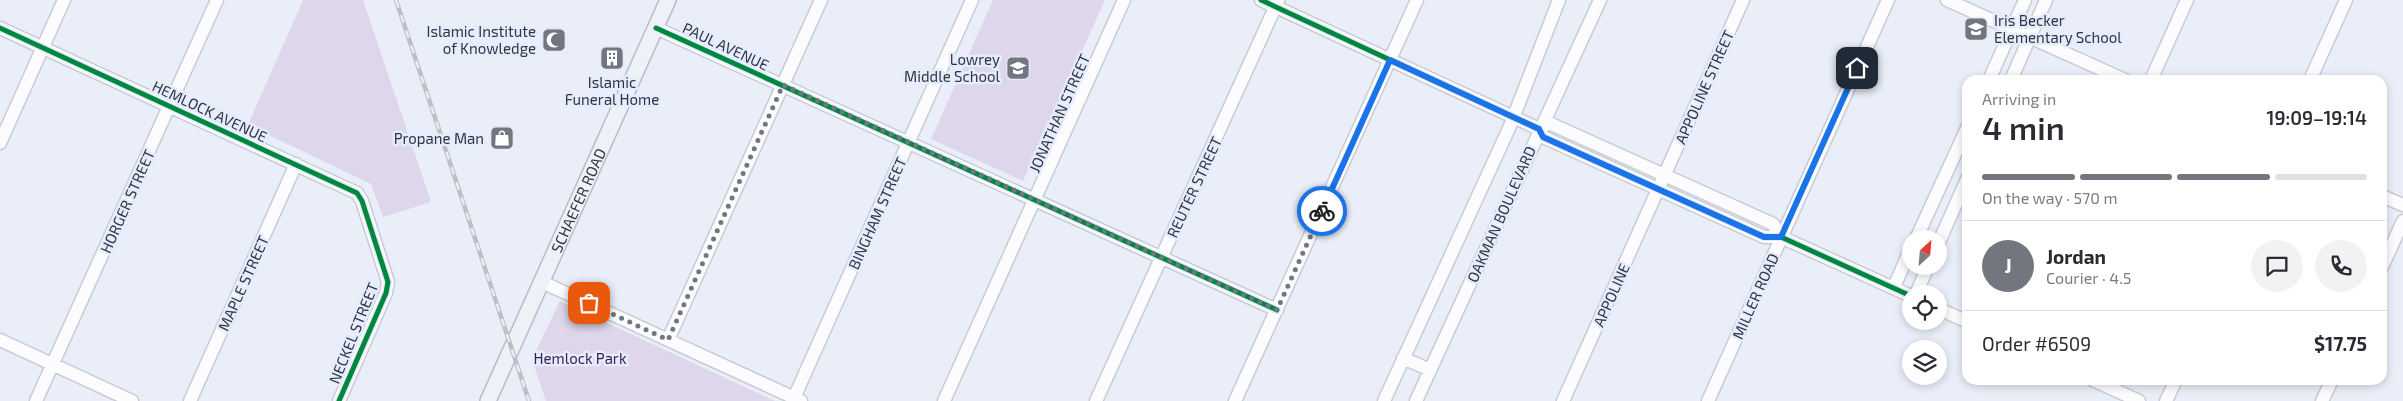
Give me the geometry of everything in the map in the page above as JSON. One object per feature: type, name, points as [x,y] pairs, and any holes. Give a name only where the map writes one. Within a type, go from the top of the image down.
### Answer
[{"type":"main road","name":"SCHAEFER ROAD","points":[[488,401],[668,0]]},
{"type":"street","points":[[0,143],[64,0]]},
{"type":"street","name":"HORGER STREET","points":[[36,401],[217,0]]},
{"type":"street","points":[[668,340],[821,0]]},
{"type":"street","name":"BINGHAM STREET","points":[[797,399],[972,0]]},
{"type":"street","name":"JONATHAN STREET","points":[[944,401],[1124,0]]},
{"type":"street","points":[[1261,0],[1277,3],[1390,60],[1539,129],[1543,137],[1658,190],[1764,237],[1781,237],[1902,291]]},
{"type":"street","points":[[1235,401],[1417,0]]},
{"type":"street","name":"OAKMAN BOULEVARD","points":[[1384,401],[1513,116],[1559,0]]},
{"type":"street","name":"OAKMAN BOULEVARD","points":[[1416,401],[1539,129],[1600,0]]},
{"type":"street","name":"APPOLINE STREET","points":[[1658,190],[1743,0]]},
{"type":"street","name":"MILLER ROAD","points":[[1708,401],[1888,0]]},
{"type":"street","points":[[1947,0],[2114,75]]},
{"type":"street","points":[[1990,75],[2025,0]]},
{"type":"street","points":[[2013,75],[2046,0]]},
{"type":"street","points":[[2153,75],[2187,0]]},
{"type":"street","points":[[2312,75],[2346,0]]},
{"type":"street","name":"REUTER STREET","points":[[1096,401],[1277,3]]},
{"type":"street","name":"HEMLOCK AVENUE","points":[[0,28],[357,193],[362,201],[377,246]]},
{"type":"street","name":"PAUL AVENUE","points":[[656,28],[1277,310]]},
{"type":"street","points":[[1539,129],[1549,123],[1773,224],[1781,237]]},
{"type":"street","points":[[1920,230],[1962,139]]},
{"type":"street","points":[[1601,164],[1608,150]]},
{"type":"street","name":"MAPLE STREET","points":[[190,401],[296,164]]},
{"type":"street","name":"APPOLINE","points":[[1563,401],[1658,190]]},
{"type":"street","points":[[1944,230],[1962,191]]},
{"type":"street","points":[[2387,198],[2403,206]]},
{"type":"street","points":[[1724,219],[1731,205]]},
{"type":"street","points":[[2387,256],[2403,221]]},
{"type":"street","name":"NECKEL STREET","points":[[339,401],[386,293],[387,278],[377,246]]},
{"type":"street","points":[[1894,287],[1902,269]]},
{"type":"street","points":[[542,282],[797,399]]},
{"type":"street","points":[[1947,313],[1962,319]]},
{"type":"street","points":[[0,340],[132,401]]},
{"type":"street","points":[[1403,358],[1430,370]]},
{"type":"street","points":[[2104,385],[2139,401]]},
{"type":"street","points":[[2166,401],[2174,385]]},
{"type":"street","points":[[2322,401],[2330,385]]},
{"type":"green space","points":[[303,0],[363,0],[431,202],[383,217],[371,184],[248,125]]},
{"type":"green space","name":"Lowrey Middle School","points":[[993,0],[1105,0],[1023,181],[931,139]]},
{"type":"green space","name":"Hemlock Park","points":[[560,301],[775,401],[546,401],[532,359]]},
{"type":"railway","points":[[396,0],[529,401]]},
{"type":"cycle path","points":[[1261,0],[1539,129],[1543,137],[1764,237],[1781,237],[1902,292]]},
{"type":"cycle path","points":[[0,28],[357,193],[362,201],[388,282],[386,293],[339,401]]},
{"type":"cycle path","points":[[656,28],[1277,310]]},
{"type":"way so far","points":[[589,303],[668,340],[783,85],[1277,310],[1322,211]]},
{"type":"place","name":"Iris Becker Elementary School","points":[[1976,29]]},
{"type":"place","name":"Islamic Institute of Knowledge","points":[[554,40]]},
{"type":"place","name":"Islamic Funeral Home","points":[[612,58]]},
{"type":"place","name":"Lowrey Middle School","points":[[1018,68]]},
{"type":"place","name":"Propane Man","points":[[502,138]]},
{"type":"route","points":[[1322,211],[1390,60],[1539,129],[1543,137],[1658,190],[1764,237],[1781,237],[1857,68]]}]
